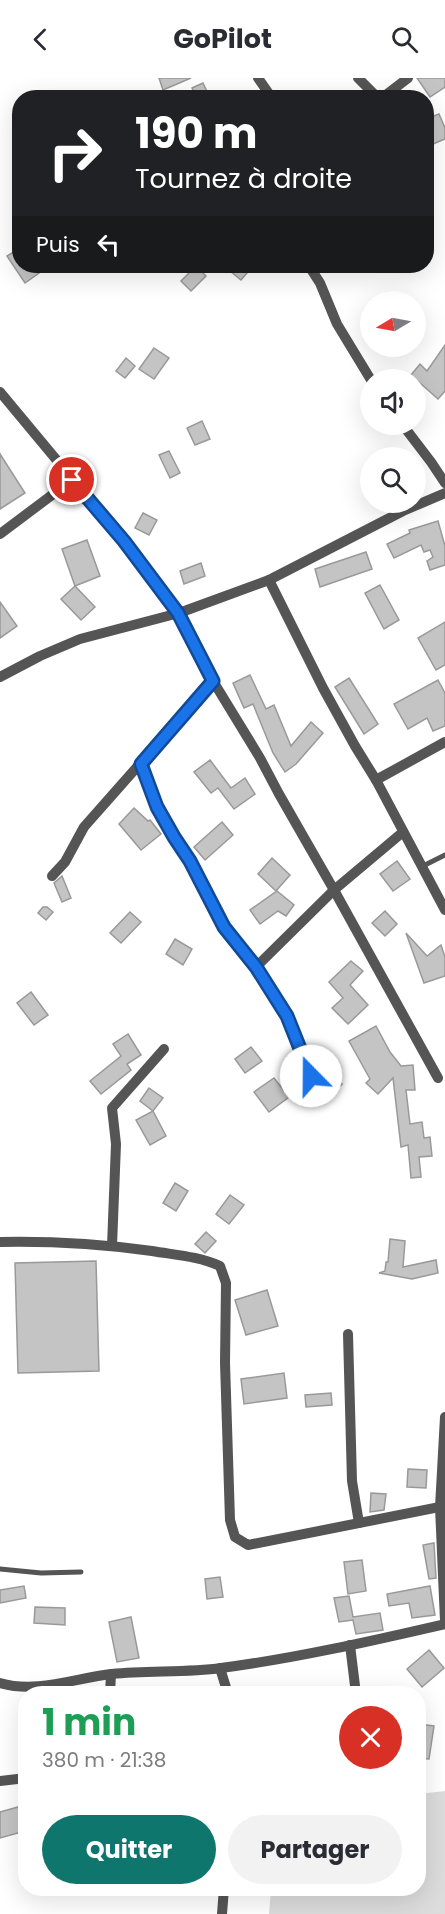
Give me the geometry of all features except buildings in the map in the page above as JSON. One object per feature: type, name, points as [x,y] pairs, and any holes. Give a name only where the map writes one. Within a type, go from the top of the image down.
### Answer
[{"type":"street","points":[[358,78],[370,90]]},
{"type":"street","points":[[392,90],[408,78]]},
{"type":"street","points":[[314,273],[337,324],[364,369]]},
{"type":"street","points":[[0,392],[124,541],[178,613],[213,681],[260,758],[438,1078]]},
{"type":"street","points":[[410,435],[445,483]]},
{"type":"street","points":[[0,534],[72,480]]},
{"type":"street","points":[[0,677],[40,656],[80,639],[178,613],[269,580],[403,511],[445,493]]},
{"type":"street","points":[[269,580],[323,688],[376,780],[445,910]]},
{"type":"street","points":[[52,876],[65,862],[84,827],[213,681]]},
{"type":"street","points":[[376,780],[445,742]]},
{"type":"street","points":[[141,764],[157,807],[190,861],[224,927],[256,967],[287,1016],[311,1076]]},
{"type":"street","points":[[256,967],[334,890],[403,832]]},
{"type":"street","points":[[112,1246],[116,1144],[112,1108],[164,1049]]},
{"type":"street","points":[[0,1242],[45,1241],[112,1246],[203,1259],[220,1266],[226,1283],[225,1374],[230,1520],[235,1537],[248,1545],[443,1506]]},
{"type":"street","points":[[348,1334],[352,1481],[359,1523]]},
{"type":"street","points":[[32,1686],[52,1685],[111,1674],[220,1668],[350,1645],[445,1622],[443,1506],[445,1417]]},
{"type":"street","points":[[350,1645],[355,1686]]},
{"type":"street","points":[[220,1668],[226,1686]]},
{"type":"street","points":[[110,1686],[111,1674]]},
{"type":"street","points":[[0,1683],[18,1687]]},
{"type":"street","points":[[0,1781],[18,1779]]},
{"type":"street","points":[[222,1914],[223,1896]]},
{"type":"lane","points":[[421,867],[445,855]]},
{"type":"lane","points":[[0,1569],[41,1573],[81,1572]]},
{"type":"shaded area","points":[[445,1791],[445,1914],[269,1914],[270,1896],[426,1896],[426,1793]]},
{"type":"route","points":[[72,480],[162,589],[178,613],[213,681],[141,764],[157,807],[190,861],[224,927],[256,967],[287,1016],[311,1076]]}]
